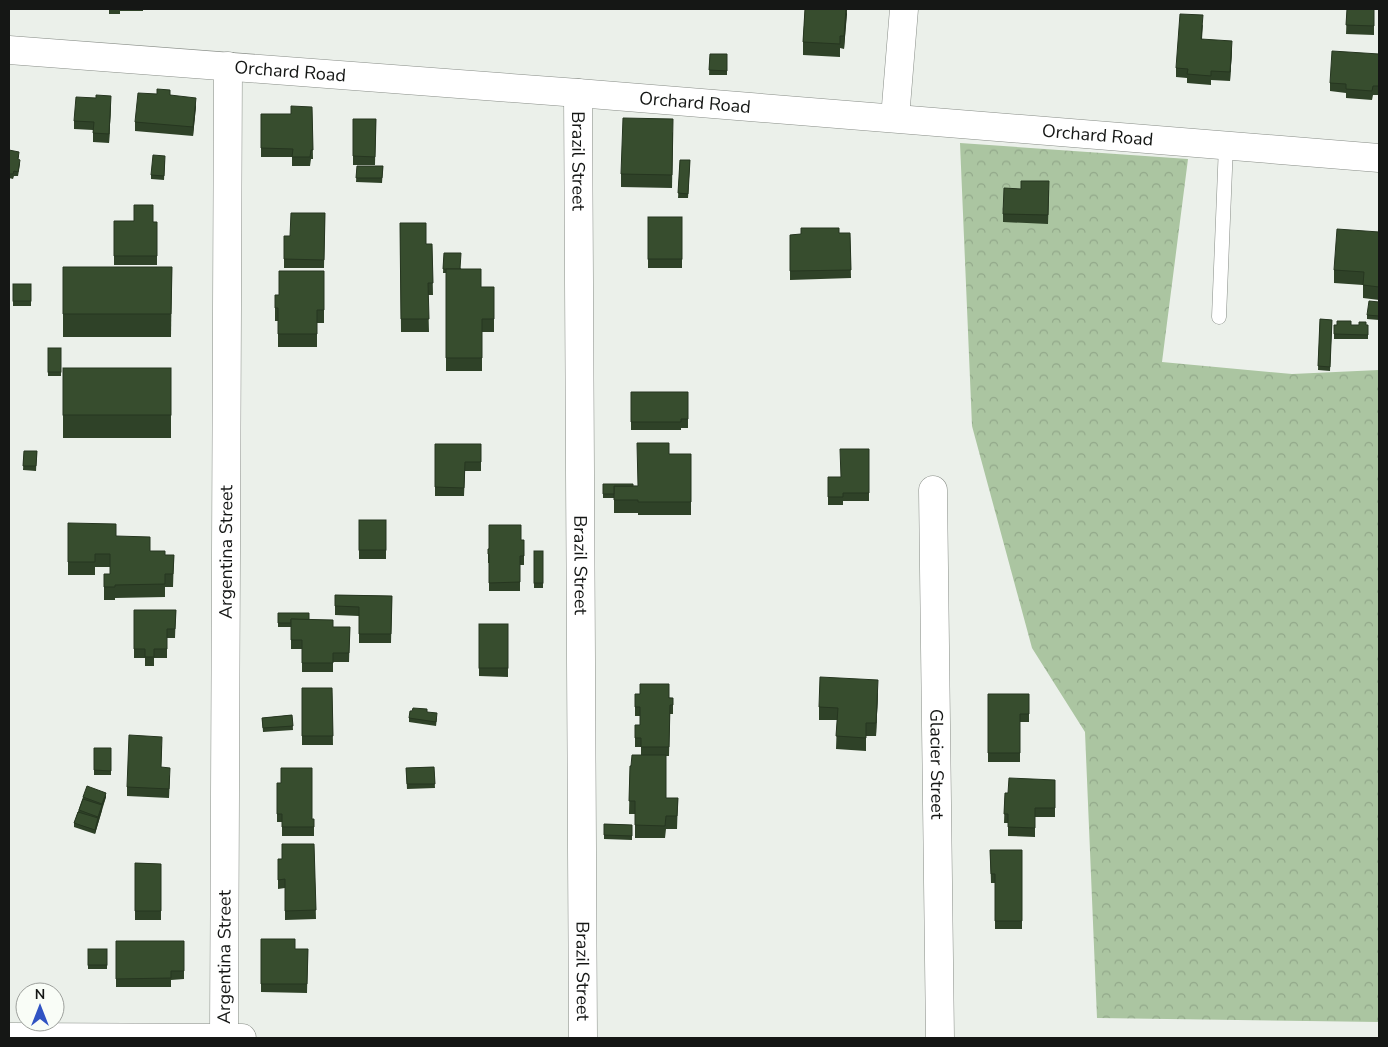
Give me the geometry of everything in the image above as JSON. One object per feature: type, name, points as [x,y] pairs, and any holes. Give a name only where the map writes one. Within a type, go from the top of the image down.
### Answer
[{"type":"street","points":[[895,118],[904,9]]},
{"type":"street","name":"Orchard Road","points":[[9,50],[578,93],[1379,158]]},
{"type":"street","name":"Argentina Street","points":[[224,1038],[228,66]]},
{"type":"street","name":"Brazil Street","points":[[578,93],[583,1038]]},
{"type":"street","name":"Glacier Street","points":[[933,490],[940,1038]]},
{"type":"street","points":[[9,1037],[242,1038]]},
{"type":"lane","points":[[1219,317],[1226,145]]},
{"type":"green space","points":[[960,143],[1188,159],[1162,362],[1292,374],[1379,370],[1379,1022],[1097,1018],[1085,732],[1032,648],[972,426]]},
{"type":"building","points":[[805,9],[846,9],[844,36],[840,36],[840,44],[803,42]]},
{"type":"building","points":[[1347,9],[1374,9],[1374,26],[1346,25]]},
{"type":"building","points":[[1180,14],[1203,15],[1201,39],[1232,41],[1230,72],[1211,71],[1211,76],[1187,74],[1188,69],[1176,68]]},
{"type":"building","points":[[1332,51],[1379,54],[1379,86],[1373,86],[1372,91],[1346,89],[1346,84],[1330,83]]},
{"type":"building","points":[[710,54],[727,54],[727,71],[709,70]]},
{"type":"building","points":[[157,89],[170,90],[170,95],[196,98],[193,127],[135,122],[138,93],[157,94]]},
{"type":"building","points":[[96,95],[111,96],[109,134],[93,133],[94,122],[74,121],[76,97],[96,98]]},
{"type":"building","points":[[291,106],[312,107],[313,150],[311,150],[310,157],[292,157],[293,149],[261,148],[261,114],[291,114]]},
{"type":"building","points":[[623,118],[673,119],[672,175],[621,174]]},
{"type":"building","points":[[353,119],[376,119],[375,157],[353,156]]},
{"type":"building","points":[[9,150],[19,152],[18,172],[14,171],[13,174],[9,174]]},
{"type":"building","points":[[153,155],[165,156],[164,176],[151,175]]},
{"type":"building","points":[[680,160],[690,160],[688,194],[678,193]]},
{"type":"building","points":[[357,166],[383,166],[382,178],[356,178]]},
{"type":"building","points":[[1021,181],[1049,181],[1048,215],[1003,214],[1004,188],[1021,189]]},
{"type":"building","points":[[134,205],[153,205],[153,222],[157,222],[157,256],[114,256],[114,221],[134,221]]},
{"type":"building","points":[[291,213],[325,213],[324,260],[284,259],[284,236],[290,236]]},
{"type":"building","points":[[648,217],[682,217],[682,259],[648,259]]},
{"type":"building","points":[[400,223],[426,223],[426,244],[432,244],[433,283],[428,283],[429,319],[401,319]]},
{"type":"building","points":[[801,228],[839,228],[839,233],[850,233],[851,270],[790,271],[790,235],[801,234]]},
{"type":"building","points":[[1337,229],[1379,232],[1379,287],[1363,285],[1364,272],[1334,270]]},
{"type":"building","points":[[444,253],[461,253],[460,269],[443,269]]},
{"type":"building","points":[[63,267],[172,267],[171,314],[63,314]]},
{"type":"building","points":[[446,269],[481,269],[481,287],[494,287],[494,319],[482,319],[482,358],[446,358]]},
{"type":"building","points":[[279,271],[324,271],[324,310],[317,310],[317,334],[278,334],[278,308],[275,308],[275,295],[279,295]]},
{"type":"building","points":[[13,284],[31,284],[31,301],[13,301]]},
{"type":"building","points":[[1369,301],[1379,302],[1379,316],[1367,315]]},
{"type":"building","points":[[1320,319],[1332,320],[1330,367],[1318,366]]},
{"type":"building","points":[[1337,321],[1351,321],[1351,325],[1359,325],[1359,322],[1366,322],[1366,325],[1368,325],[1368,335],[1334,334],[1334,325],[1337,325]]},
{"type":"building","points":[[48,348],[61,348],[61,372],[48,372]]},
{"type":"building","points":[[63,368],[171,368],[171,415],[63,415]]},
{"type":"building","points":[[631,392],[688,392],[688,419],[681,419],[681,422],[631,422]]},
{"type":"building","points":[[637,443],[669,443],[669,454],[691,454],[691,502],[614,500],[614,486],[638,486]]},
{"type":"building","points":[[435,444],[481,444],[481,462],[465,462],[464,488],[435,487]]},
{"type":"building","points":[[840,449],[869,449],[869,493],[843,493],[843,497],[828,497],[828,477],[841,477]]},
{"type":"building","points":[[24,451],[37,451],[36,466],[23,466]]},
{"type":"building","points":[[603,484],[633,484],[633,486],[614,486],[614,494],[603,494]]},
{"type":"building","points":[[359,520],[386,520],[386,550],[359,550]]},
{"type":"building","points":[[68,523],[116,524],[116,536],[150,537],[150,551],[165,551],[165,555],[174,555],[173,574],[165,574],[165,584],[104,587],[104,574],[110,574],[110,554],[95,554],[95,562],[68,562]]},
{"type":"building","points":[[489,525],[521,525],[521,540],[524,540],[524,556],[520,556],[520,582],[489,583]]},
{"type":"building","points":[[534,551],[543,551],[543,583],[534,583]]},
{"type":"building","points":[[335,595],[392,596],[391,634],[359,634],[359,607],[335,606]]},
{"type":"building","points":[[134,610],[176,610],[175,629],[167,629],[167,649],[154,649],[154,657],[145,657],[145,649],[134,649]]},
{"type":"building","points":[[278,613],[309,613],[309,620],[291,619],[291,623],[278,623]]},
{"type":"building","points":[[291,619],[333,620],[333,627],[350,627],[349,653],[333,653],[333,663],[302,663],[302,640],[291,640]]},
{"type":"building","points":[[479,624],[508,624],[508,668],[479,668]]},
{"type":"building","points":[[820,677],[878,680],[876,723],[866,723],[866,738],[836,736],[838,708],[819,707]]},
{"type":"building","points":[[640,684],[669,684],[669,698],[673,698],[673,705],[670,705],[669,747],[641,747],[641,738],[635,738],[635,725],[640,725],[640,707],[635,707],[635,694],[640,694]]},
{"type":"building","points":[[302,688],[332,688],[333,736],[302,736]]},
{"type":"building","points":[[988,694],[1029,694],[1029,714],[1020,714],[1020,753],[988,753]]},
{"type":"building","points":[[413,708],[427,709],[427,712],[437,713],[436,722],[409,718],[410,711]]},
{"type":"building","points":[[292,715],[293,726],[263,728],[262,718]]},
{"type":"building","points":[[129,735],[162,737],[161,767],[170,768],[169,789],[127,787]]},
{"type":"building","points":[[94,748],[111,748],[111,771],[94,770]]},
{"type":"building","points":[[632,755],[666,755],[666,798],[678,798],[677,816],[666,816],[665,826],[635,825],[635,801],[629,801]]},
{"type":"building","points":[[434,767],[435,784],[407,784],[406,768]]},
{"type":"building","points":[[281,768],[312,768],[312,819],[314,819],[314,827],[282,827],[282,814],[277,814],[277,783],[281,783]]},
{"type":"building","points":[[1009,778],[1055,780],[1055,808],[1035,808],[1035,828],[1008,827],[1008,814],[1004,814],[1005,793],[1008,793]]},
{"type":"building","points":[[87,786],[106,793],[102,804],[83,797]]},
{"type":"building","points":[[83,799],[102,805],[98,817],[79,810]]},
{"type":"building","points":[[78,812],[98,818],[95,830],[74,823]]},
{"type":"building","points":[[604,824],[632,825],[632,836],[604,835]]},
{"type":"building","points":[[282,844],[314,844],[316,910],[285,911],[285,879],[278,880],[278,859],[282,859]]},
{"type":"building","points":[[990,850],[1022,850],[1022,921],[995,921],[995,874],[991,874]]},
{"type":"building","points":[[135,863],[161,864],[161,911],[135,911]]},
{"type":"building","points":[[261,939],[295,939],[295,949],[308,949],[307,984],[261,984]]},
{"type":"building","points":[[116,941],[184,941],[184,971],[171,971],[171,978],[116,979]]},
{"type":"building","points":[[88,949],[107,949],[107,965],[88,965]]}]
